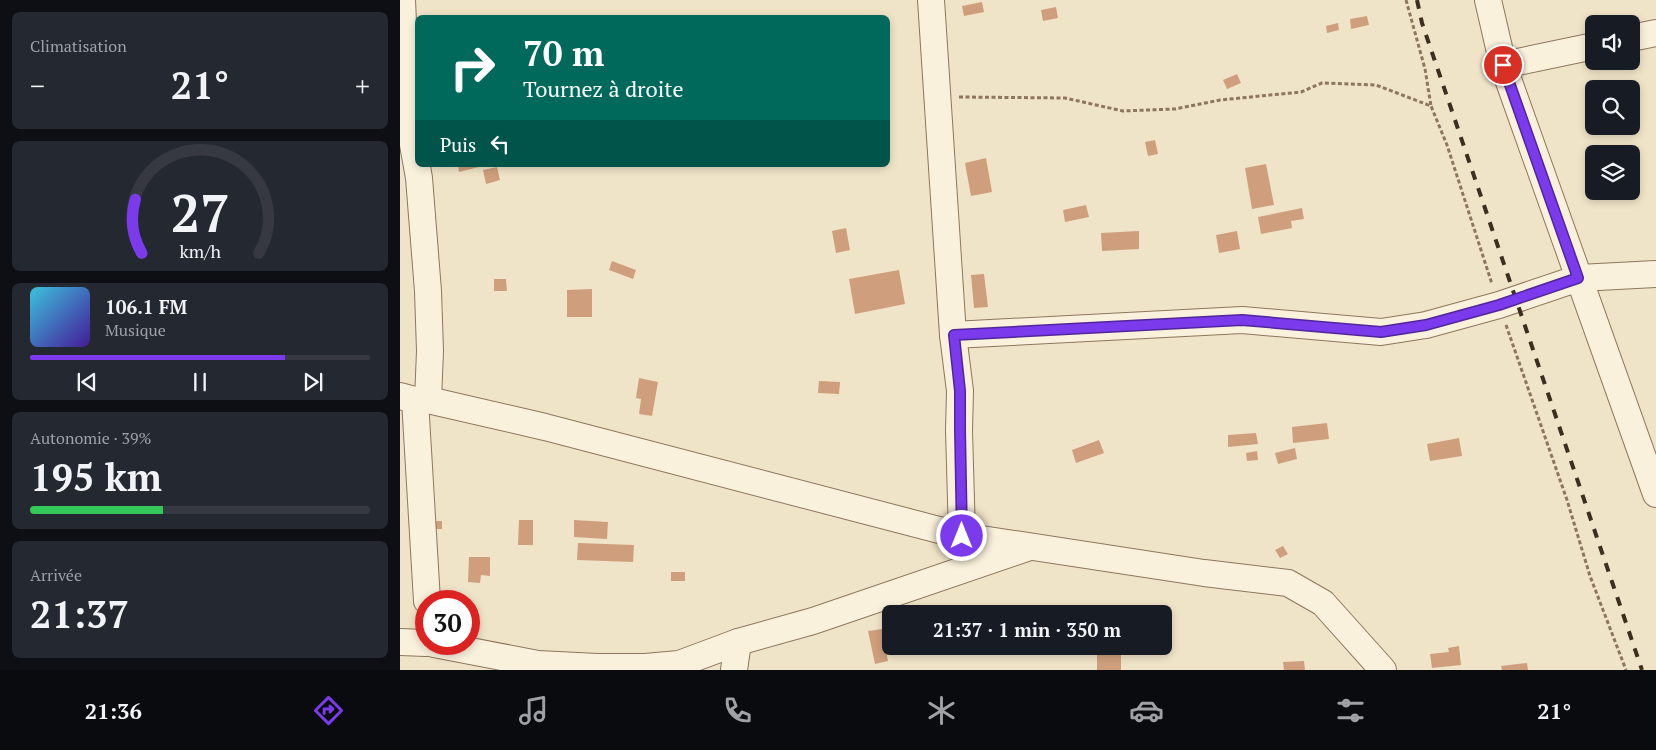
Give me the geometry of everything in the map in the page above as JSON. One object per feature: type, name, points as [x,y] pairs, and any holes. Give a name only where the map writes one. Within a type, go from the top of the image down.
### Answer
[{"type":"street","points":[[402,0],[407,111],[415,156]]},
{"type":"street","points":[[931,0],[936,97],[960,391],[962,536]]},
{"type":"street","points":[[1488,0],[1503,65],[1656,494]]},
{"type":"street","points":[[1640,36],[1656,33]]},
{"type":"street","points":[[1503,65],[1585,48]]},
{"type":"street","points":[[417,167],[428,291],[430,351],[414,399],[426,590]]},
{"type":"street","points":[[954,335],[1242,320],[1381,332],[1426,325],[1499,305],[1578,278],[1656,274]]},
{"type":"street","points":[[414,399],[545,427],[962,536],[1204,573],[1288,583],[1322,603],[1383,670]]},
{"type":"street","points":[[480,653],[538,664],[597,667],[683,667],[738,642],[813,622],[1032,546]]},
{"type":"street","points":[[400,642],[415,643]]},
{"type":"street","points":[[734,670],[738,642]]},
{"type":"path","points":[[1406,0],[1426,69],[1432,106],[1447,145],[1499,305],[1568,500],[1590,576],[1626,670]]},
{"type":"path","points":[[936,97],[1065,98],[1123,111],[1175,109],[1220,100],[1301,92],[1322,83],[1376,85],[1432,106]]},
{"type":"building","points":[[982,2],[984,12],[964,16],[962,6]]},
{"type":"building","points":[[1056,7],[1058,18],[1043,21],[1041,10]]},
{"type":"building","points":[[1367,16],[1369,25],[1351,29],[1350,19]]},
{"type":"building","points":[[1338,23],[1339,30],[1327,33],[1326,26]]},
{"type":"building","points":[[1237,74],[1241,83],[1227,89],[1223,80]]},
{"type":"building","points":[[1155,140],[1158,154],[1148,156],[1145,142]]},
{"type":"building","points":[[986,158],[992,192],[971,196],[965,163]]},
{"type":"building","points":[[1266,164],[1274,205],[1252,209],[1245,168]]},
{"type":"building","points":[[458,167],[479,167],[459,172]]},
{"type":"building","points":[[497,167],[500,180],[486,184],[483,170]]},
{"type":"building","points":[[1086,205],[1089,217],[1065,222],[1063,210]]},
{"type":"building","points":[[1302,208],[1304,219],[1291,221],[1292,228],[1261,234],[1258,217]]},
{"type":"building","points":[[846,228],[850,250],[836,253],[832,231]]},
{"type":"building","points":[[1139,231],[1139,249],[1102,251],[1101,233]]},
{"type":"building","points":[[1237,231],[1240,249],[1219,253],[1216,235]]},
{"type":"building","points":[[612,261],[636,270],[633,279],[609,270]]},
{"type":"building","points":[[899,270],[905,304],[855,314],[849,279]]},
{"type":"building","points":[[984,274],[988,307],[974,308],[971,275]]},
{"type":"building","points":[[494,279],[506,279],[507,291],[494,291]]},
{"type":"building","points":[[592,289],[592,317],[567,317],[567,290]]},
{"type":"building","points":[[639,378],[658,382],[652,416],[639,414],[641,399],[636,398]]},
{"type":"building","points":[[819,381],[840,382],[839,394],[818,393]]},
{"type":"building","points":[[1327,423],[1329,439],[1293,443],[1292,427]]},
{"type":"building","points":[[1256,433],[1258,444],[1228,447],[1228,435]]},
{"type":"building","points":[[1459,438],[1462,456],[1430,461],[1427,444]]},
{"type":"building","points":[[1099,440],[1104,453],[1076,463],[1072,450]]},
{"type":"building","points":[[1295,448],[1297,459],[1278,464],[1275,453]]},
{"type":"building","points":[[1257,451],[1258,460],[1247,461],[1246,453]]},
{"type":"building","points":[[519,520],[533,520],[533,545],[518,545]]},
{"type":"building","points":[[574,520],[608,522],[607,539],[574,537]]},
{"type":"building","points":[[430,521],[442,521],[442,529],[430,529]]},
{"type":"building","points":[[578,543],[634,545],[633,562],[577,560]]},
{"type":"building","points":[[1283,546],[1288,554],[1280,558],[1275,550]]},
{"type":"building","points":[[469,557],[490,557],[490,576],[481,575],[480,583],[468,582]]},
{"type":"building","points":[[671,572],[685,572],[685,581],[671,581]]},
{"type":"building","points":[[882,629],[882,655],[887,655],[888,661],[875,664],[868,631]]},
{"type":"building","points":[[1459,646],[1461,665],[1432,668],[1430,654],[1449,652],[1448,648]]},
{"type":"building","points":[[1097,655],[1121,655],[1121,670],[1097,670]]},
{"type":"building","points":[[1304,661],[1305,670],[1284,670],[1283,662]]},
{"type":"building","points":[[1527,663],[1528,670],[1502,670],[1501,666]]},
{"type":"railway","points":[[1417,0],[1422,23],[1642,670]]},
{"type":"route","points":[[962,536],[960,391],[954,335],[1242,320],[1381,332],[1426,325],[1499,305],[1578,278],[1503,65]]}]
